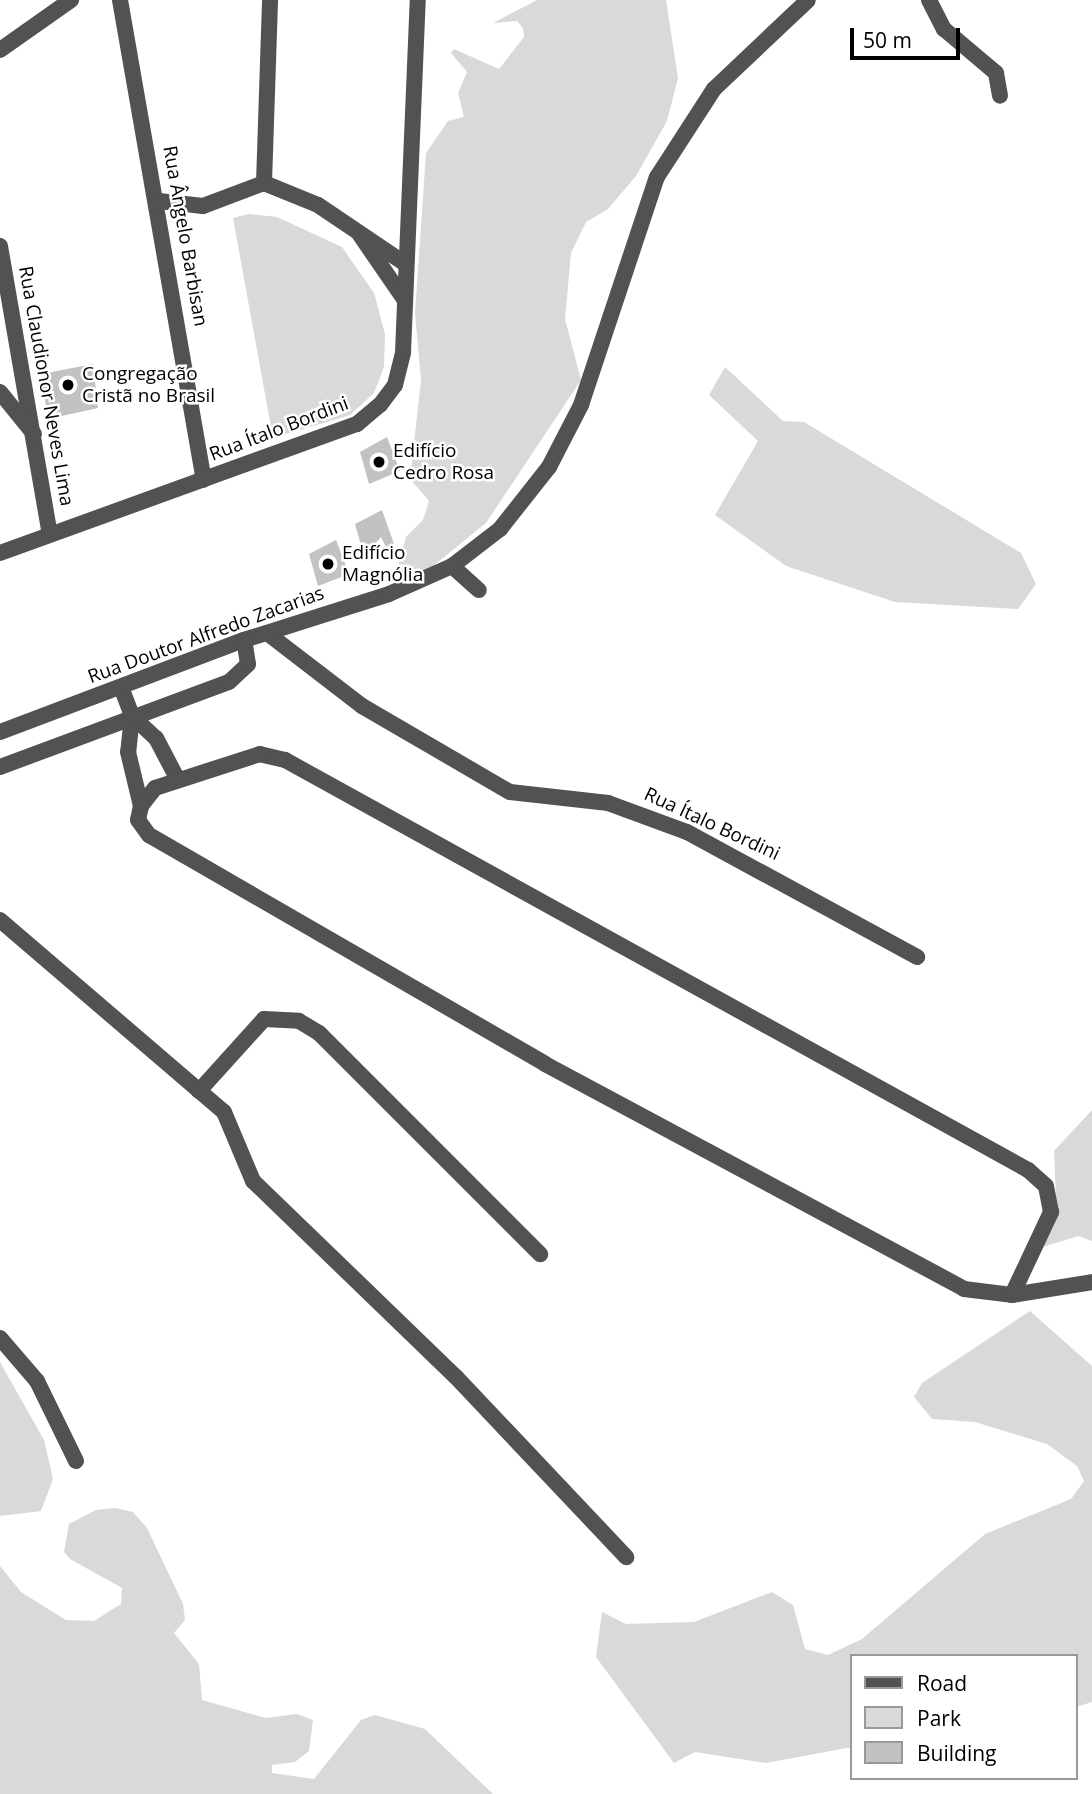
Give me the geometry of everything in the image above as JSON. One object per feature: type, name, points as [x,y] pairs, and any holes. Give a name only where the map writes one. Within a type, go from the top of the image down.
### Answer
[{"type":"street","points":[[0,50],[71,0]]},
{"type":"street","name":"Rua Ângelo Barbisan","points":[[120,0],[159,201],[204,480]]},
{"type":"street","points":[[264,183],[270,0]]},
{"type":"street","name":"Rua Ítalo Bordini","points":[[0,553],[357,424],[380,405],[400,368],[418,0]]},
{"type":"street","name":"Rua Doutor Alfredo Zacarias","points":[[0,732],[244,640],[389,594],[452,566],[500,529],[549,467],[581,405],[641,214],[684,132],[714,89],[808,0]]},
{"type":"street","points":[[929,0],[944,29],[996,73],[1000,96]]},
{"type":"street","points":[[159,201],[204,206],[264,183],[318,205],[404,263]]},
{"type":"street","points":[[377,243],[407,216]]},
{"type":"street","points":[[359,233],[404,299]]},
{"type":"street","name":"Rua Claudionor Neves Lima","points":[[0,246],[3,278],[35,436],[50,534]]},
{"type":"street","points":[[0,392],[35,436]]},
{"type":"street","points":[[452,566],[479,590]]},
{"type":"street","name":"Rua Ítalo Bordini","points":[[267,633],[362,706],[510,792],[608,803],[687,832],[917,957]]},
{"type":"street","points":[[0,767],[238,677],[248,664],[244,640]]},
{"type":"street","points":[[121,687],[132,716],[156,738],[178,780]]},
{"type":"street","points":[[132,716],[128,752],[141,806],[138,820],[149,835],[545,1065],[964,1289],[1012,1295],[1092,1282]]},
{"type":"street","points":[[141,806],[155,788],[178,780],[260,754],[285,760],[1028,1170],[1046,1186],[1051,1212],[1012,1295]]},
{"type":"street","points":[[0,920],[224,1112],[253,1181],[456,1377],[626,1557]]},
{"type":"street","points":[[198,1091],[264,1019],[299,1021],[319,1033],[540,1254]]},
{"type":"street","points":[[0,1338],[37,1381],[76,1461]]},
{"type":"green space","points":[[537,0],[666,0],[678,78],[667,121],[636,176],[608,209],[586,222],[571,253],[565,319],[581,380],[486,523],[417,579],[397,569],[406,537],[423,520],[429,501],[410,479],[421,380],[415,313],[426,153],[448,121],[464,117],[458,93],[467,72],[451,53],[454,49],[499,69],[524,37],[523,28],[517,21],[493,23]]},
{"type":"green space","points":[[248,214],[277,217],[342,247],[374,293],[385,334],[384,367],[374,393],[350,415],[273,438],[233,218]]},
{"type":"green space","points":[[725,367],[783,421],[804,422],[1021,553],[1036,584],[1018,609],[895,602],[786,566],[715,515],[758,441],[709,395]]},
{"type":"green space","points":[[1092,1110],[1092,1241],[1078,1236],[1043,1247],[1056,1198],[1054,1151]]},
{"type":"green space","points":[[1030,1311],[1092,1366],[1092,1702],[1078,1706],[1078,1654],[850,1654],[850,1747],[766,1763],[695,1752],[674,1763],[596,1657],[602,1612],[626,1624],[694,1622],[772,1592],[793,1605],[805,1649],[828,1655],[862,1639],[985,1534],[1071,1499],[1084,1481],[1077,1466],[1047,1444],[975,1422],[932,1419],[914,1397],[922,1383]]},
{"type":"green space","points":[[0,1362],[44,1440],[53,1479],[41,1511],[0,1516]]},
{"type":"green space","points":[[115,1508],[133,1512],[147,1528],[183,1604],[185,1620],[174,1633],[199,1664],[202,1700],[266,1718],[297,1714],[313,1720],[309,1751],[295,1762],[272,1765],[272,1773],[314,1779],[361,1720],[375,1715],[425,1729],[493,1794],[0,1794],[0,1566],[21,1592],[66,1620],[94,1621],[121,1604],[122,1588],[70,1559],[64,1552],[69,1524],[96,1510]]},
{"type":"building","name":"Congregação Cristã no Brasil","points":[[93,364],[98,408],[48,419],[41,374]]},
{"type":"building","name":"Edifício Cedro Rosa","points":[[387,437],[400,471],[369,484],[360,452]]},
{"type":"building","points":[[382,510],[394,544],[386,547],[381,537],[364,556],[355,524]]},
{"type":"building","name":"Edifício Magnólia","points":[[336,540],[349,574],[318,586],[309,554]]},
{"type":"place","name":"Congregação Cristã no Brasil","points":[[68,385]]},
{"type":"place","name":"Edifício Cedro Rosa","points":[[379,462]]},
{"type":"place","name":"Edifício Magnólia","points":[[328,564]]}]
